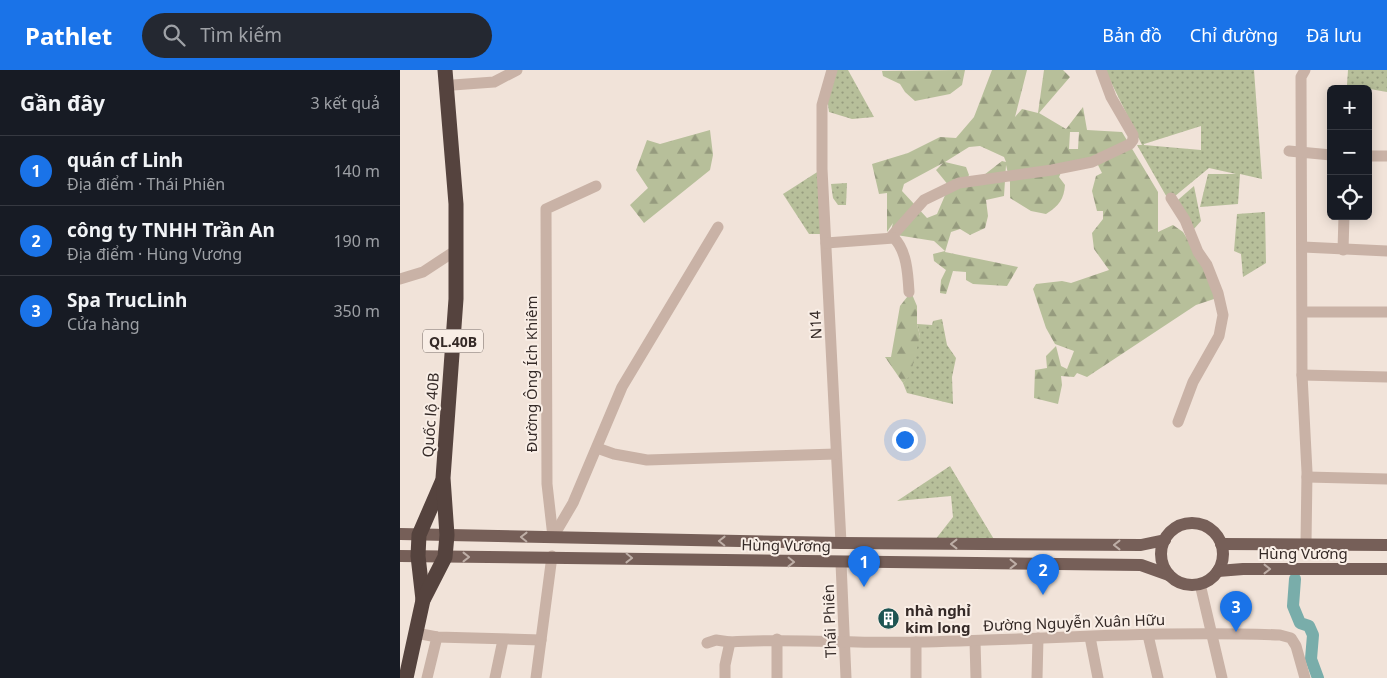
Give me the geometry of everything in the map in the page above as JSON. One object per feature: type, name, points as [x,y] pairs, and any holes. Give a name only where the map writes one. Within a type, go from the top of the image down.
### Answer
[{"type":"highway","name":"Quốc lộ 40B","points":[[443,478],[456,299],[456,204],[445,70]]},
{"type":"highway","name":"Quốc lộ 40B","points":[[453,77],[460,189],[456,204]]},
{"type":"highway","points":[[423,600],[418,556],[419,535],[443,478]]},
{"type":"highway","points":[[406,678],[423,600],[445,557],[447,535],[443,478]]},
{"type":"main road","points":[[1200,524],[1213,532],[1222,544],[1223,553],[1218,571],[1210,579],[1200,584],[1189,585],[1178,582],[1169,575],[1161,558],[1165,540],[1180,526],[1200,524]]},
{"type":"main road","name":"Hùng Vương","points":[[400,534],[841,543],[1141,546],[1165,540]]},
{"type":"main road","points":[[552,556],[553,537]]},
{"type":"main road","points":[[841,543],[841,563]]},
{"type":"main road","name":"Hùng Vương","points":[[1222,544],[1387,545]]},
{"type":"main road","name":"Hùng Vương","points":[[400,556],[552,556],[841,563],[1141,565],[1169,575]]},
{"type":"main road","name":"Hùng Vương","points":[[1218,571],[1242,569],[1387,570]]},
{"type":"street","points":[[453,77],[494,82],[517,70]]},
{"type":"street","name":"N14","points":[[832,70],[822,105],[826,243],[841,543]]},
{"type":"street","points":[[826,243],[891,237],[918,206],[954,185],[1092,162],[1130,144],[1133,140],[1133,135],[1111,97],[1101,70]]},
{"type":"street","points":[[1306,70],[1301,76],[1302,375],[1307,477],[1306,544]]},
{"type":"street","points":[[1289,151],[1327,155]]},
{"type":"street","points":[[1372,156],[1387,156]]},
{"type":"street","name":"Đường Ông Ích Khiêm","points":[[553,537],[547,484],[546,209],[596,186]]},
{"type":"street","points":[[1170,198],[1185,220],[1198,252],[1207,265],[1218,293],[1223,315],[1219,336],[1193,382],[1178,422]]},
{"type":"street","points":[[1343,250],[1344,220]]},
{"type":"street","points":[[553,537],[566,519],[622,387],[718,227]]},
{"type":"street","points":[[891,237],[898,243],[905,262],[909,292]]},
{"type":"street","points":[[1303,247],[1387,251]]},
{"type":"street","points":[[400,279],[423,272],[455,251]]},
{"type":"street","points":[[1303,312],[1387,312]]},
{"type":"street","points":[[1302,375],[1387,377]]},
{"type":"street","points":[[597,448],[614,454],[647,460],[836,454]]},
{"type":"street","points":[[1307,477],[1387,479]]},
{"type":"street","points":[[536,678],[552,556]]},
{"type":"street","name":"Thái Phiên","points":[[841,563],[846,678]]},
{"type":"street","points":[[1200,584],[1222,678]]},
{"type":"street","points":[[416,633],[437,637],[541,640]]},
{"type":"street","name":"Đường Nguyễn Xuân Hữu","points":[[707,643],[716,640],[730,642],[777,639],[844,643],[976,641],[1212,633],[1280,635],[1291,638],[1296,646],[1305,678]]},
{"type":"street","points":[[1148,635],[1158,678]]},
{"type":"street","points":[[428,678],[437,637]]},
{"type":"street","points":[[1090,637],[1098,678]]},
{"type":"street","points":[[1037,678],[1038,638]]},
{"type":"street","points":[[777,639],[778,678]]},
{"type":"street","points":[[495,678],[504,640]]},
{"type":"street","points":[[976,641],[976,678]]},
{"type":"street","points":[[726,678],[725,665],[730,642]]},
{"type":"street","points":[[916,642],[916,678]]},
{"type":"green space","points":[[829,70],[848,70],[874,117],[852,119],[829,112],[826,90]]},
{"type":"green space","points":[[965,70],[962,85],[950,94],[915,101],[905,92],[900,84],[883,76],[882,71]]},
{"type":"green space","points":[[992,70],[1027,70],[1015,117],[1022,109],[1038,113],[1044,70],[1063,70],[1070,77],[1039,113],[1066,129],[1083,107],[1087,130],[1122,132],[1158,192],[1158,232],[1173,225],[1183,232],[1223,296],[1196,305],[1087,377],[1077,373],[1074,377],[1061,376],[1062,385],[1058,404],[1034,398],[1035,370],[1047,368],[1046,356],[1056,346],[1061,366],[1067,369],[1074,351],[1055,344],[1046,328],[1033,289],[1036,284],[1062,281],[1071,283],[1109,270],[1094,249],[1092,233],[1103,219],[1103,211],[1097,211],[1092,191],[1096,176],[1102,173],[1098,165],[1065,164],[1059,177],[1065,185],[1062,198],[1046,214],[1031,211],[1010,198],[1010,182],[1006,165],[1004,196],[986,200],[988,216],[985,228],[970,235],[960,229],[951,232],[945,252],[1018,267],[1007,286],[973,284],[966,280],[966,272],[953,271],[946,294],[940,293],[941,280],[946,270],[934,261],[933,254],[945,251],[934,241],[890,234],[893,223],[887,232],[887,193],[879,194],[872,164],[908,153],[940,137],[956,138],[974,117]],"holes":[[[1070,132],[1079,132],[1078,149],[1069,149]],[[980,146],[1004,157],[1006,162],[1002,161],[984,175],[967,179],[969,175],[966,167],[945,162],[969,147]],[[943,163],[936,170],[949,186],[937,214],[927,218],[902,191],[904,184]]]},
{"type":"green space","points":[[1105,70],[1254,70],[1262,179],[1240,174],[1238,204],[1200,207],[1208,174],[1236,174],[1209,168],[1169,201],[1137,145],[1142,145]],"holes":[[[1201,126],[1201,150],[1144,145],[1144,144]]]},
{"type":"green space","points":[[1348,70],[1387,70],[1387,92],[1372,89],[1372,85],[1347,85]]},
{"type":"green space","points":[[710,130],[713,155],[710,170],[644,223],[630,205],[648,188],[636,170],[647,140],[660,144]]},
{"type":"green space","points":[[822,169],[822,234],[809,234],[783,194]]},
{"type":"green space","points":[[847,183],[846,205],[838,205],[833,198],[831,184]]},
{"type":"green space","points":[[1194,186],[1201,221],[1193,230],[1171,206]]},
{"type":"green space","points":[[1265,212],[1266,263],[1243,277],[1241,254],[1234,251],[1237,214]]},
{"type":"green space","points":[[911,292],[917,306],[917,324],[920,336],[910,376],[903,383],[885,357],[891,357],[900,306]]},
{"type":"green space","points":[[942,319],[947,345],[956,358],[952,377],[953,404],[907,393],[903,383],[910,373],[920,336],[917,324],[932,325],[933,321]]},
{"type":"green space","points":[[950,466],[995,541],[935,540],[953,517],[951,496],[897,501]]},
{"type":"waterway","points":[[1295,579],[1293,606],[1300,623],[1309,626],[1313,635],[1311,659],[1318,678]]},
{"type":"place","name":"quán cf Linh","points":[[864,587]]},
{"type":"place","name":"công ty TNHH Trần An","points":[[1043,595]]},
{"type":"place","name":"nhà nghỉ kim long","points":[[889,619]]},
{"type":"place","name":"Spa TrucLinh","points":[[1236,632]]}]
